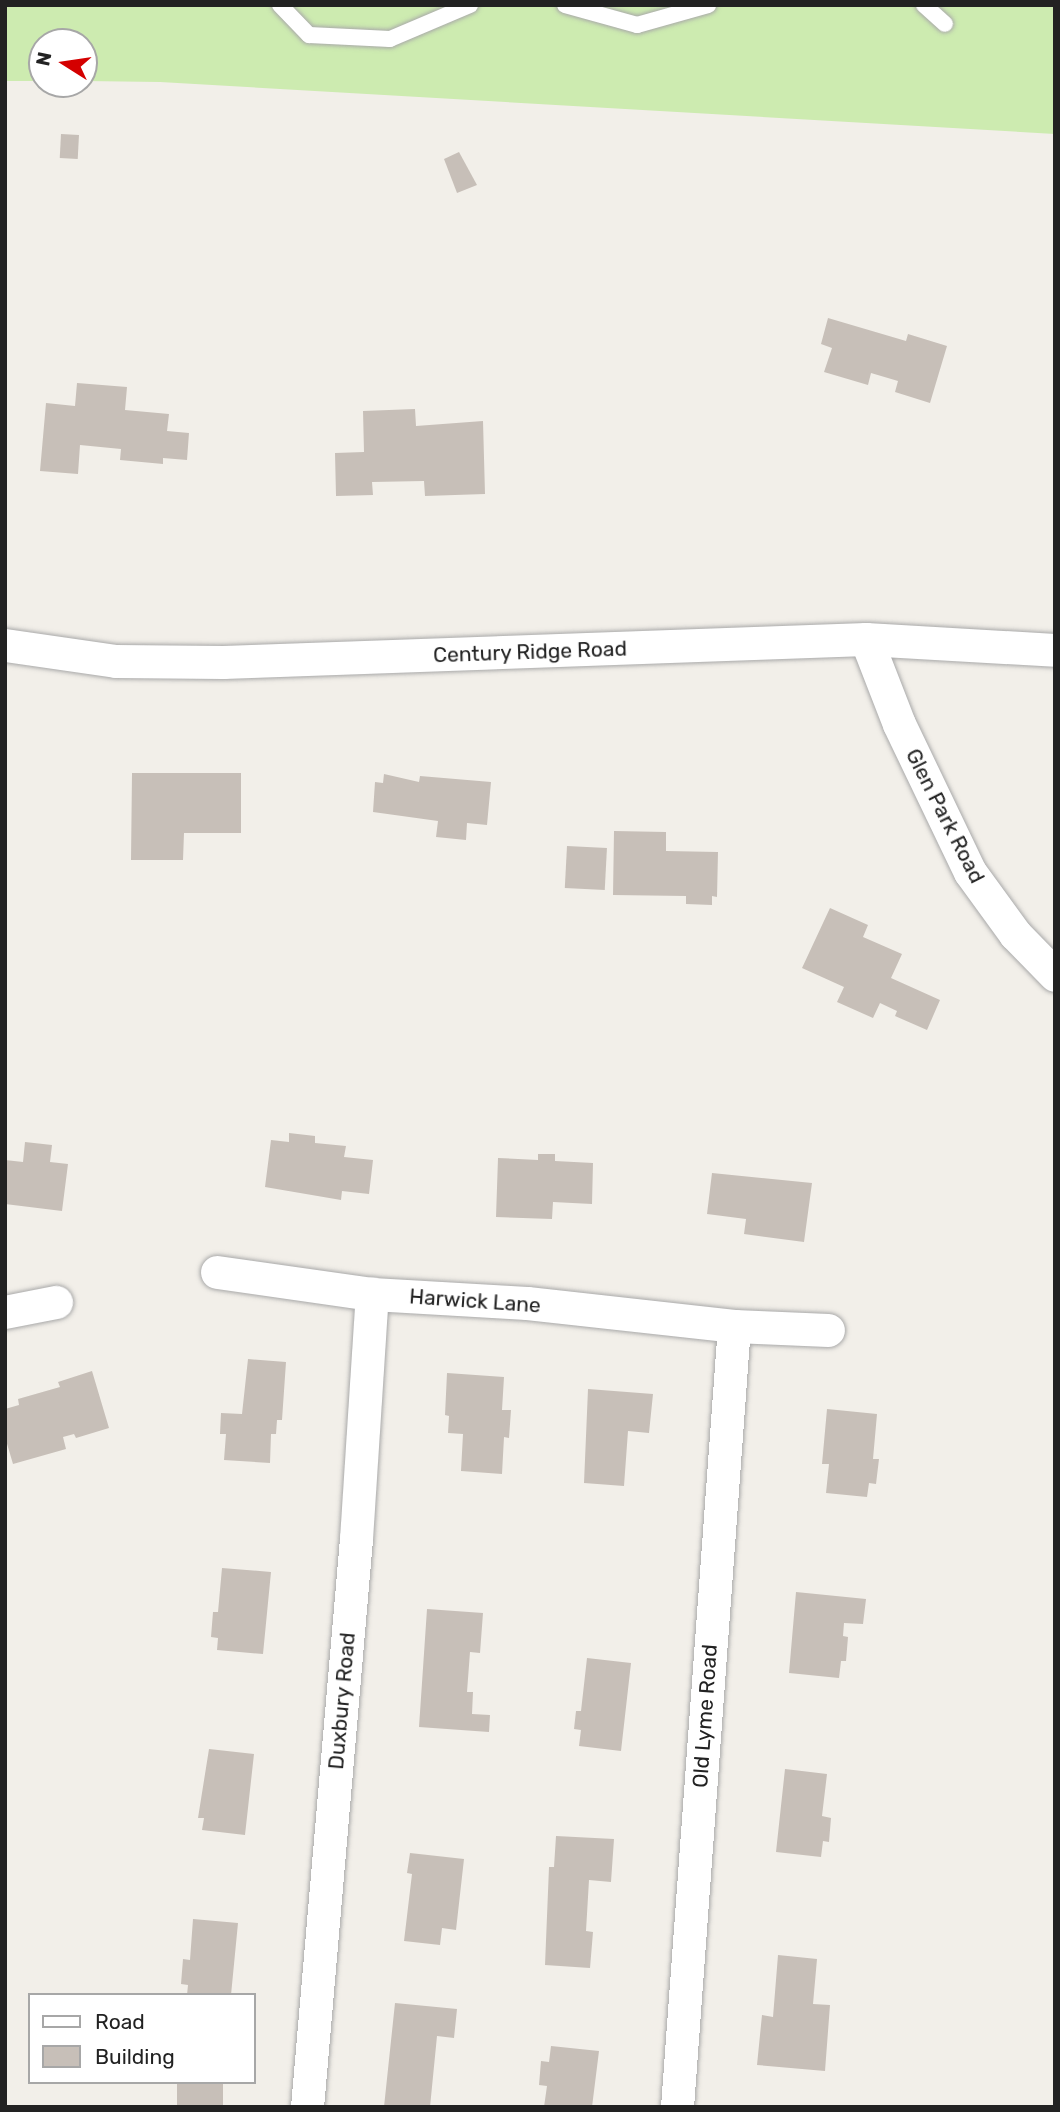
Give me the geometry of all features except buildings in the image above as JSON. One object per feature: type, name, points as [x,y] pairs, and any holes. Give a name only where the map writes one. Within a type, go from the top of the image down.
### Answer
[{"type":"street","name":"Century Ridge Road","points":[[5,645],[116,660],[223,662],[866,639],[1055,649]]},
{"type":"street","name":"Glen Park Road","points":[[866,639],[899,724],[970,872],[1015,934],[1055,975]]},
{"type":"street","name":"Harwick Lane","points":[[218,1272],[372,1294],[527,1303],[734,1326],[828,1331]]},
{"type":"street","name":"Duxbury Road","points":[[307,2107],[356,1539],[372,1294]]},
{"type":"street","points":[[5,1312],[56,1302]]},
{"type":"street","name":"Old Lyme Road","points":[[677,2107],[734,1326]]},
{"type":"lane","points":[[280,5],[309,34],[390,39],[470,5]]},
{"type":"lane","points":[[565,5],[637,25],[708,5]]},
{"type":"lane","points":[[924,5],[945,24]]},
{"type":"green space","points":[[5,5],[1055,5],[1055,134],[160,82],[98,81],[98,28],[28,28],[28,81],[5,81]]}]
